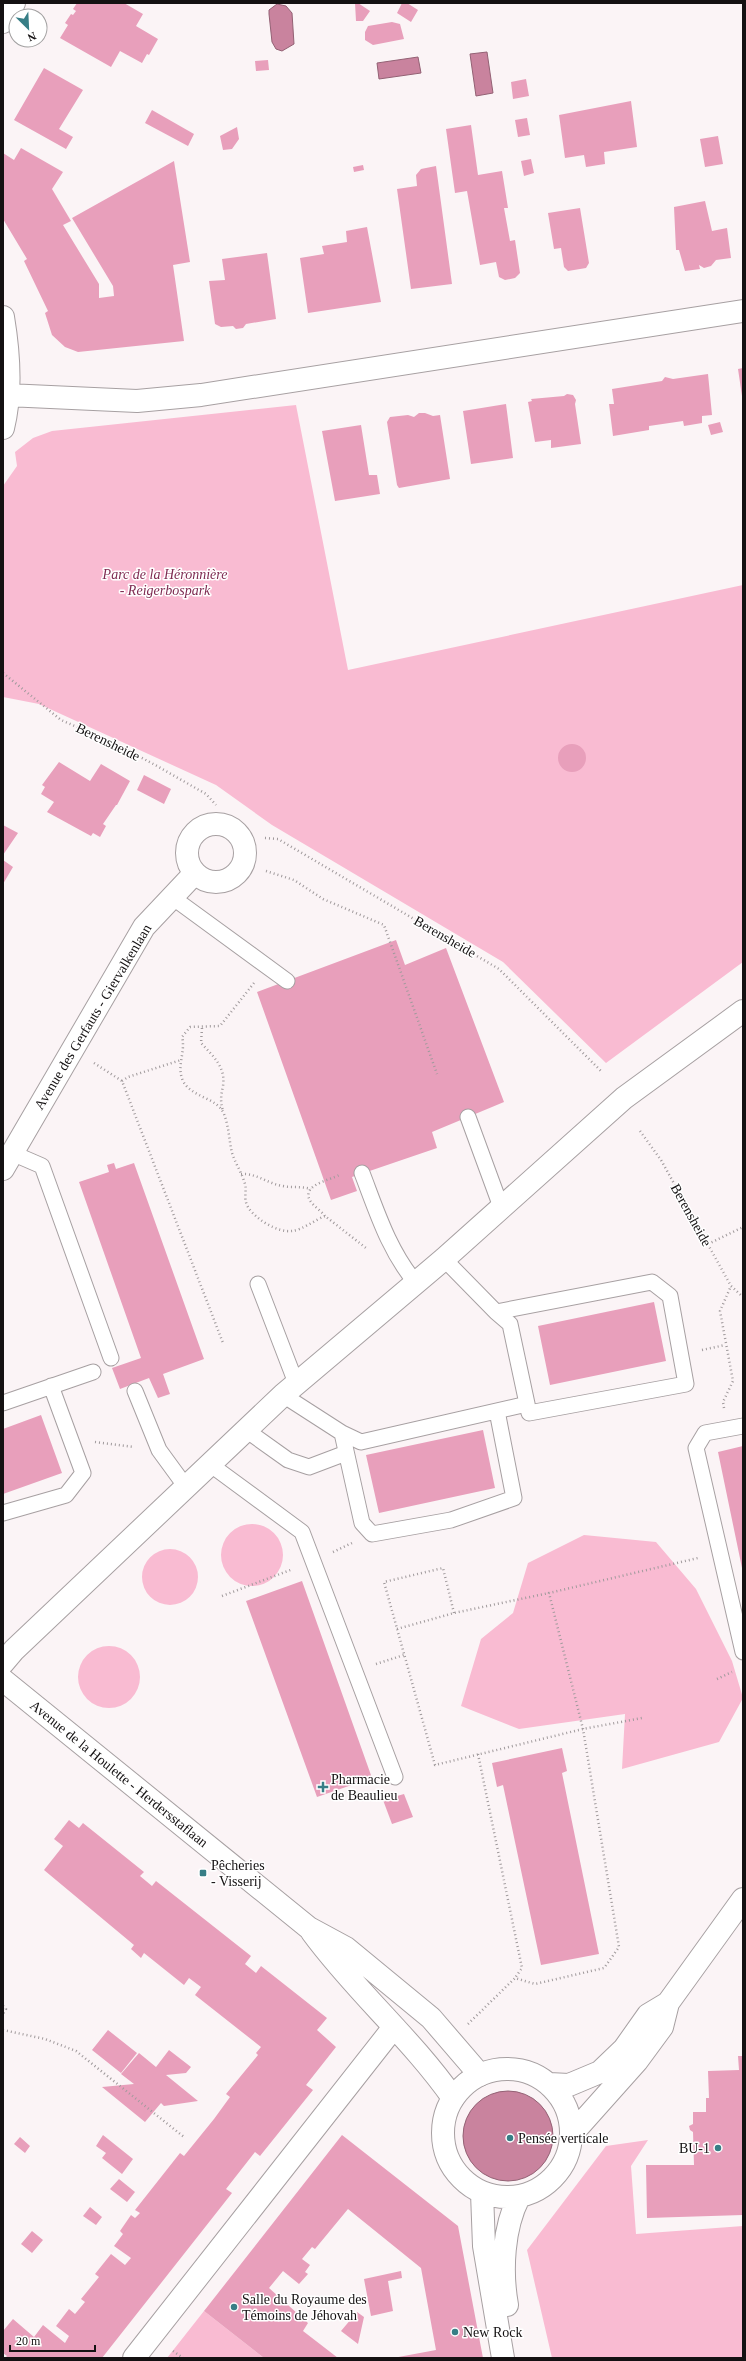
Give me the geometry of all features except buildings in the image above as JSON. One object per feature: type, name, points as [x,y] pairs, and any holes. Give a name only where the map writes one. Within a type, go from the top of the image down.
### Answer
[{"type":"street","points":[[3,22],[14,3]]},
{"type":"street","points":[[7,395],[137,401],[201,395],[743,311]]},
{"type":"street","points":[[3,317],[9,354],[7,395],[3,428]]},
{"type":"street","name":"Avenue des Gerfauts - Giervalkenlaan","points":[[8,1161],[144,927],[194,874]]},
{"type":"street","points":[[3,1664],[14,1650],[290,1389],[444,1259],[624,1098],[743,1012]]},
{"type":"street","name":"Avenue de la Houlette - Herdersstaflaan","points":[[3,1680],[309,1928],[346,1948],[431,2018],[480,2075]]},
{"type":"street","points":[[571,2135],[638,2061],[662,2027],[668,2003],[743,1899]]},
{"type":"street","name":"Avenue de la Houlette - Herdersstaflaan","points":[[309,1928],[333,1960],[411,2044],[453,2098]]},
{"type":"street","points":[[549,2084],[569,2085],[600,2072],[624,2049],[648,2015],[668,2003]]},
{"type":"street","points":[[134,2358],[394,2027]]},
{"type":"street","points":[[516,2069],[533,2075],[549,2084],[566,2107],[571,2135],[567,2156],[556,2175],[539,2189],[519,2197],[500,2197],[482,2193],[466,2183],[453,2169],[445,2152],[442,2134],[445,2115],[453,2098],[465,2084],[480,2075],[498,2070],[516,2069]]},
{"type":"street","points":[[482,2193],[484,2246],[503,2358]]},
{"type":"street","points":[[517,2358],[504,2288],[505,2262],[511,2212],[519,2197]]},
{"type":"lane","points":[[172,897],[287,981]]},
{"type":"lane","points":[[468,1117],[501,1207]]},
{"type":"lane","points":[[8,1161],[42,1166],[111,1358]]},
{"type":"lane","points":[[362,1173],[389,1243],[405,1269],[416,1283]]},
{"type":"lane","points":[[444,1259],[496,1312],[510,1324],[529,1413],[686,1384],[670,1296],[652,1282],[496,1312]]},
{"type":"lane","points":[[258,1284],[290,1389],[342,1433],[361,1442],[527,1404]]},
{"type":"lane","points":[[3,1403],[93,1372]]},
{"type":"lane","points":[[3,1513],[66,1495],[83,1473],[52,1386]]},
{"type":"lane","points":[[135,1391],[159,1450],[186,1487]]},
{"type":"lane","points":[[342,1433],[362,1523],[372,1534],[451,1520],[514,1498],[497,1411]]},
{"type":"lane","points":[[736,1427],[705,1434],[696,1448],[743,1652]]},
{"type":"lane","points":[[246,1430],[288,1460],[309,1467],[346,1454]]},
{"type":"lane","points":[[211,1465],[302,1532],[395,1777]]},
{"type":"path","name":"Berensheide","points":[[3,673],[61,720],[116,744],[157,766],[206,794],[216,805]]},
{"type":"path","name":"Berensheide","points":[[265,838],[278,839],[498,969],[601,1071]]},
{"type":"path","points":[[266,871],[294,880],[323,899],[384,925],[437,1074]]},
{"type":"path","points":[[223,1111],[188,1088],[180,1073],[184,1045],[182,1037],[190,1027],[216,1027],[223,1023],[267,966]]},
{"type":"path","points":[[202,1028],[201,1043],[221,1065],[224,1078],[219,1098],[229,1126],[232,1154],[246,1185],[245,1199],[248,1207],[255,1215],[273,1227],[292,1231],[325,1216]]},
{"type":"path","points":[[122,1081],[128,1077],[181,1060]]},
{"type":"path","points":[[92,1062],[122,1081],[223,1343]]},
{"type":"path","name":"Berensheide","points":[[640,1131],[661,1160],[731,1286],[743,1297]]},
{"type":"path","points":[[241,1174],[250,1173],[282,1186],[311,1189],[322,1182]]},
{"type":"path","points":[[311,1189],[309,1198],[311,1202],[325,1216],[372,1252]]},
{"type":"path","points":[[708,1244],[743,1227]]},
{"type":"path","points":[[731,1286],[720,1311],[733,1381],[723,1402],[736,1427]]},
{"type":"path","points":[[71,1439],[159,1450]]},
{"type":"path","points":[[222,1596],[313,1561],[372,1534]]},
{"type":"path","points":[[397,1629],[454,1613],[549,1593],[720,1553]]},
{"type":"path","points":[[454,1613],[443,1568],[384,1582],[435,1765],[583,1729],[642,1718]]},
{"type":"path","points":[[515,1978],[535,1984],[604,1968],[620,1947],[583,1729],[549,1593]]},
{"type":"path","points":[[355,1671],[404,1655]]},
{"type":"path","points":[[717,1679],[736,1670]]},
{"type":"path","points":[[468,2025],[515,1978],[522,1968],[478,1754]]},
{"type":"path","points":[[3,2006],[6,2009],[3,2014]]},
{"type":"path","points":[[3,2030],[45,2039],[76,2051],[184,2137]]},
{"type":"path","points":[[173,2351],[183,2358]]},
{"type":"green space","name":"Parc de la Héronnière - Reigerbospark","points":[[296,405],[348,670],[743,585],[743,962],[606,1063],[503,962],[272,825],[216,785],[39,704],[3,697],[3,486],[17,466],[15,452],[33,438],[52,431]]},
{"type":"green space","points":[[246,1524],[258,1524],[274,1533],[281,1543],[283,1555],[281,1567],[274,1577],[258,1586],[246,1586],[235,1581],[226,1572],[221,1561],[221,1549],[226,1538],[235,1529]]},
{"type":"green space","points":[[584,1535],[656,1542],[696,1589],[732,1661],[743,1698],[719,1742],[622,1769],[625,1714],[519,1729],[461,1706],[481,1639],[513,1613],[528,1563]]},
{"type":"green space","points":[[170,1549],[181,1551],[190,1557],[196,1566],[198,1577],[196,1588],[190,1597],[181,1603],[170,1605],[159,1603],[150,1597],[144,1588],[142,1577],[144,1566],[150,1557],[159,1551]]},
{"type":"green space","points":[[109,1646],[121,1648],[131,1655],[138,1665],[140,1677],[138,1689],[131,1699],[121,1706],[109,1708],[97,1706],[87,1699],[80,1689],[78,1677],[80,1665],[87,1655],[97,1648]]},
{"type":"green space","points":[[648,2140],[631,2166],[636,2234],[743,2226],[743,2358],[552,2358],[527,2250],[606,2146]]},
{"type":"green space","points":[[204,2311],[264,2358],[167,2358]]},
{"type":"shaded area","points":[[277,4],[286,6],[292,13],[294,44],[282,51],[276,49],[272,42],[269,14],[269,10]]},
{"type":"shaded area","points":[[487,52],[493,93],[476,96],[470,54]]},
{"type":"shaded area","points":[[418,57],[421,73],[379,79],[377,63]]},
{"type":"shaded area","points":[[508,2091],[525,2095],[540,2104],[549,2119],[553,2136],[549,2153],[540,2168],[525,2177],[508,2181],[491,2177],[476,2168],[467,2153],[463,2136],[467,2119],[476,2104],[491,2095]]},
{"type":"place","name":"Pharmacie de Beaulieu","points":[[323,1787]]},
{"type":"place","name":"Pêcheries - Visserij","points":[[203,1873]]},
{"type":"place","name":"Pensée verticale","points":[[510,2138]]},
{"type":"place","name":"BU-1","points":[[718,2148]]},
{"type":"place","name":"Salle du Royaume des Témoins de Jéhovah","points":[[234,2307]]},
{"type":"place","name":"New Rock","points":[[455,2332]]}]
